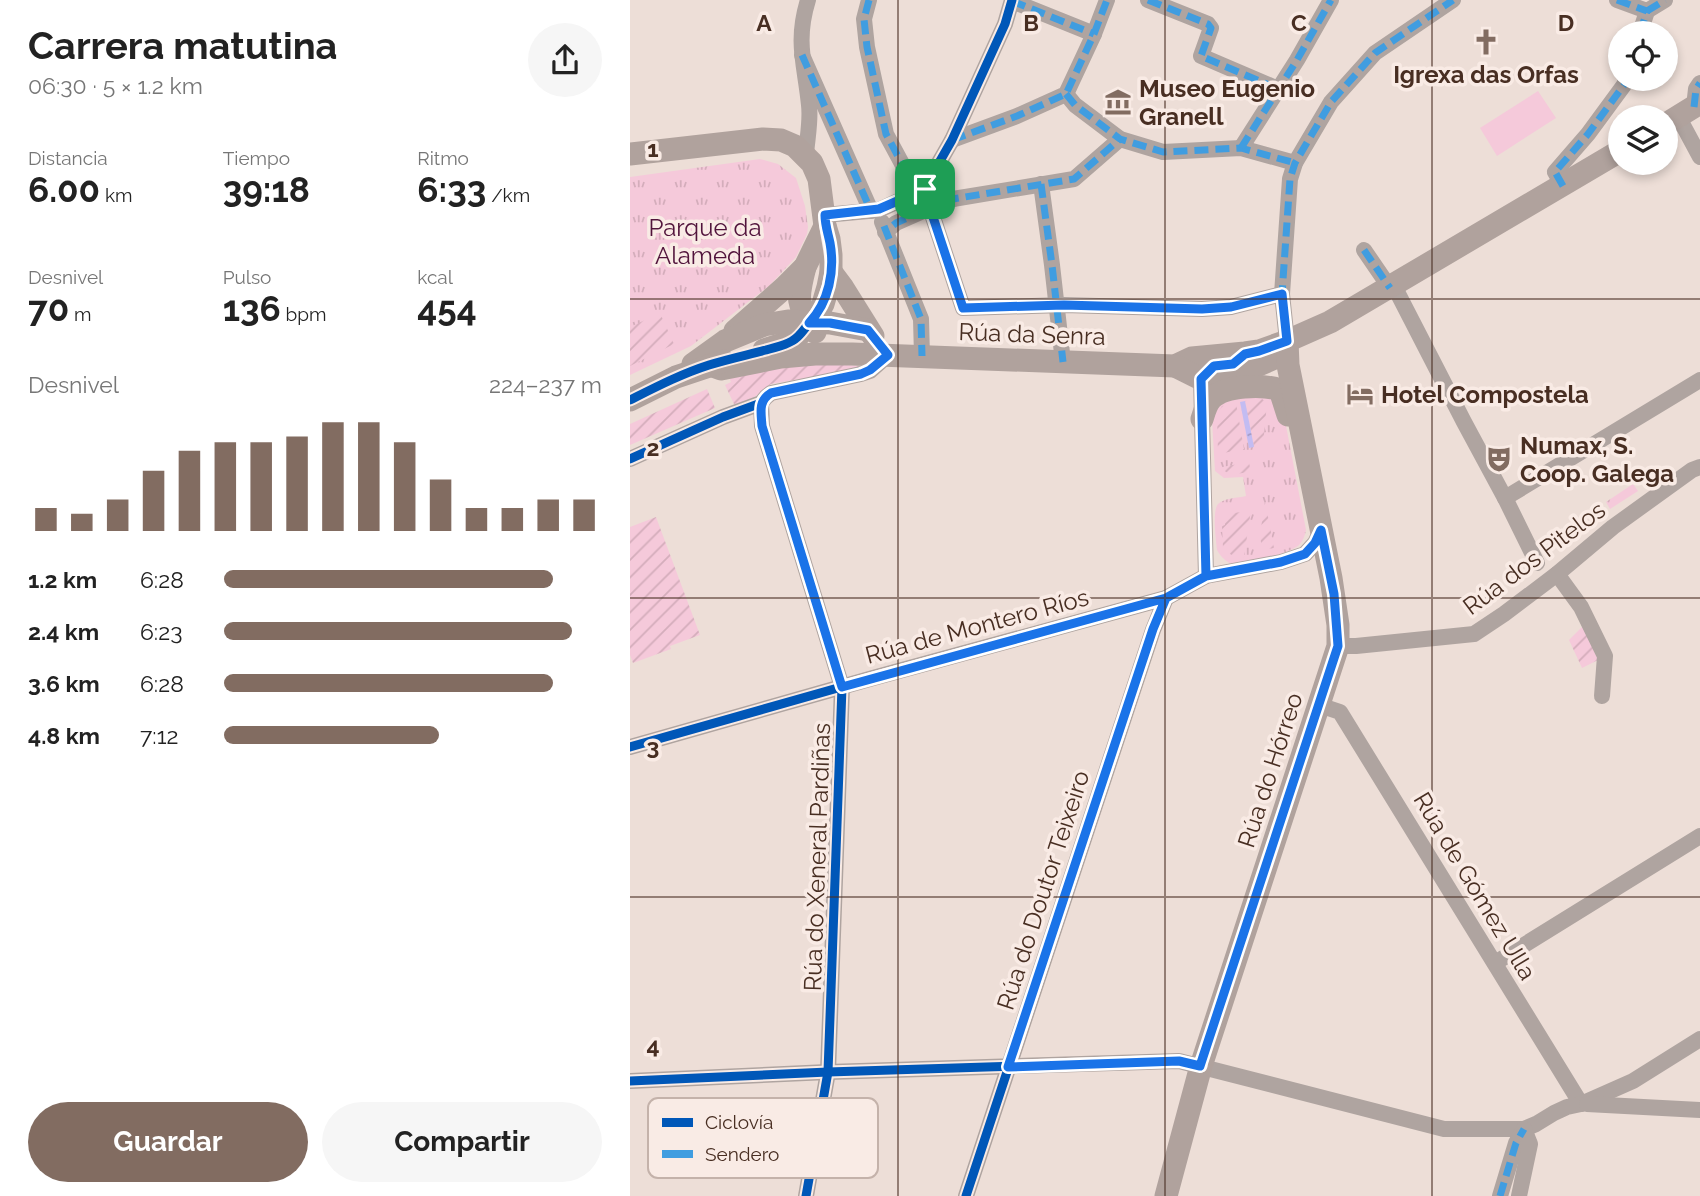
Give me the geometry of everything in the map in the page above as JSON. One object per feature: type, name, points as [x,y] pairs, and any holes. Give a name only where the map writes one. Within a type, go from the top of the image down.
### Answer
[{"type":"street","points":[[806,155],[810,108],[801,38],[808,0]]},
{"type":"street","points":[[869,0],[864,19],[867,47],[886,134],[907,173],[927,197],[963,308],[1054,305],[1202,309],[1231,307],[1282,294]]},
{"type":"street","points":[[885,232],[927,197],[1005,24],[1012,0],[1094,34]]},
{"type":"street","points":[[952,140],[1066,94],[1107,0]]},
{"type":"street","points":[[1148,0],[1208,24],[1211,28],[1201,56],[1278,89]]},
{"type":"street","points":[[1241,148],[1331,0]]},
{"type":"street","points":[[1274,354],[1282,294],[1290,179],[1294,163],[1331,102],[1375,53],[1453,0]]},
{"type":"street","points":[[1616,0],[1647,11]]},
{"type":"street","points":[[1644,21],[1647,11],[1665,0]]},
{"type":"street","points":[[802,55],[885,232],[921,319],[922,356]]},
{"type":"street","points":[[1700,83],[1684,113],[1700,157]]},
{"type":"street","points":[[1563,186],[1555,172],[1588,134],[1620,91]]},
{"type":"street","points":[[1066,94],[1075,105],[1119,139],[1163,152],[1241,148],[1294,163]]},
{"type":"street","points":[[630,154],[763,139],[788,143],[806,155],[816,170],[831,247],[831,272],[823,303],[818,313],[792,341],[676,377],[630,400]]},
{"type":"street","points":[[825,221],[927,197],[953,199],[1074,179],[1119,139]]},
{"type":"street","points":[[1201,379],[1247,370],[1608,158]]},
{"type":"street","points":[[1041,184],[1063,362]]},
{"type":"street","points":[[825,221],[799,287],[800,309],[823,342],[840,354]]},
{"type":"street","points":[[1364,250],[1392,287],[1537,563]]},
{"type":"street","points":[[676,377],[725,341],[805,267]]},
{"type":"street","points":[[630,459],[761,403],[771,393],[870,370],[888,355],[868,330],[831,272]]},
{"type":"street","points":[[725,341],[764,325],[788,321],[830,323],[868,330]]},
{"type":"street","points":[[1206,576],[1201,379],[1214,366],[1274,354]]},
{"type":"street","name":"Rúa da Senra","points":[[1175,366],[1192,358],[1274,354]]},
{"type":"street","name":"Rúa do Hórreo","points":[[1166,1196],[1200,1066],[1338,646],[1334,594],[1321,528],[1274,354]]},
{"type":"street","name":"Rúa da Senra","points":[[710,365],[721,369],[781,357],[888,355],[1175,366],[1201,379]]},
{"type":"street","points":[[1505,498],[1700,380]]},
{"type":"street","points":[[1202,419],[1209,400],[1221,392],[1255,386],[1269,386],[1280,390],[1287,410],[1308,520],[1321,528]]},
{"type":"street","name":"Rúa do Xeneral Pardiñas","points":[[761,403],[762,426],[842,687],[828,1072],[823,1098]]},
{"type":"street","name":"Rúa dos Pitelos","points":[[1338,646],[1474,634],[1557,574],[1613,527],[1700,467]]},
{"type":"street","name":"Rúa de Montero Ríos","points":[[630,747],[1166,598],[1206,576],[1281,562],[1305,554],[1315,543],[1321,528]]},
{"type":"street","points":[[1557,574],[1581,607],[1605,656],[1602,696]]},
{"type":"street","name":"Rúa do Doutor Teixeiro","points":[[966,1196],[1153,629],[1166,598]]},
{"type":"street","name":"Rúa de Gómez Ulla","points":[[1319,705],[1340,712],[1581,1104]]},
{"type":"street","points":[[1495,963],[1700,836]]},
{"type":"street","points":[[630,1081],[1179,1061],[1444,1129],[1524,1129],[1567,1107],[1581,1104],[1633,1081],[1700,1039]]},
{"type":"street","points":[[1633,1081],[1631,1094],[1638,1107]]},
{"type":"street","points":[[1581,1104],[1700,1110]]},
{"type":"street","points":[[1500,1196],[1516,1143],[1524,1129]]},
{"type":"street","points":[[1519,1196],[1530,1144],[1524,1129]]},
{"type":"street","name":"Rúa do Xeneral Pardiñas","points":[[806,1196],[809,1178]]},
{"type":"green space","points":[[1538,91],[1556,118],[1497,156],[1480,128]]},
{"type":"green space","name":"Parque da Alameda","points":[[760,159],[778,164],[796,178],[808,227],[796,257],[769,286],[691,346],[630,375],[630,177]]},
{"type":"green space","points":[[660,313],[674,344],[630,366],[630,327]]},
{"type":"green space","points":[[820,363],[860,366],[858,369],[771,384],[743,406],[734,404],[725,385],[731,382],[726,371]]},
{"type":"green space","points":[[707,389],[715,408],[630,445],[630,424]]},
{"type":"green space","points":[[1263,391],[1283,410],[1306,530],[1302,542],[1295,548],[1261,560],[1236,565],[1226,561],[1217,550],[1215,513],[1221,502],[1246,496],[1243,477],[1224,478],[1215,471],[1212,420],[1218,404]]},
{"type":"green space","points":[[1261,398],[1267,403],[1263,445],[1254,447],[1245,401]]},
{"type":"green space","points":[[1236,403],[1244,449],[1218,454],[1217,415],[1222,406]]},
{"type":"green space","points":[[1249,462],[1251,474],[1248,472],[1231,475],[1222,467]]},
{"type":"green space","points":[[1633,484],[1638,491],[1610,509],[1606,502]]},
{"type":"green space","points":[[1265,501],[1274,548],[1262,550],[1260,535]]},
{"type":"green space","points":[[1251,510],[1244,557],[1235,558],[1223,548],[1224,515]]},
{"type":"green space","points":[[656,517],[700,635],[633,663],[630,655],[630,527]]},
{"type":"green space","points":[[1584,625],[1598,660],[1582,668],[1569,640]]},
{"type":"water","points":[[1245,401],[1254,447],[1249,448],[1240,402]]},
{"type":"marked path","points":[[869,0],[864,19],[867,47],[886,134],[907,173],[928,193],[930,208],[896,223],[885,232]]},
{"type":"marked path","points":[[952,140],[1066,94],[1107,0]]},
{"type":"marked path","points":[[1148,0],[1208,24],[1211,28],[1201,56],[1278,89]]},
{"type":"marked path","points":[[1241,148],[1297,60],[1331,0]]},
{"type":"marked path","points":[[1287,341],[1282,294],[1290,179],[1295,163],[1331,102],[1375,53],[1453,0]]},
{"type":"marked path","points":[[1617,0],[1647,11]]},
{"type":"marked path","points":[[1647,11],[1665,0]]},
{"type":"marked path","points":[[1012,1],[1094,34]]},
{"type":"marked path","points":[[1644,21],[1647,11]]},
{"type":"marked path","points":[[802,55],[871,211]]},
{"type":"marked path","points":[[1694,107],[1696,89],[1700,83]]},
{"type":"marked path","points":[[1563,186],[1555,172],[1588,134],[1620,91]]},
{"type":"marked path","points":[[1066,94],[1075,105],[1120,139],[1163,152],[1241,148],[1295,163]]},
{"type":"marked path","points":[[945,197],[953,199],[1074,179],[1120,139]]},
{"type":"marked path","points":[[1041,184],[1063,362]]},
{"type":"marked path","points":[[953,199],[930,208],[963,308],[1064,305],[1202,309],[1231,307],[1282,294]]},
{"type":"marked path","points":[[884,226],[921,319],[922,356]]},
{"type":"marked path","points":[[1364,250],[1390,288]]},
{"type":"marked path","points":[[1500,1196],[1516,1143],[1524,1129]]},
{"type":"cycle path","points":[[630,400],[699,369],[783,345],[800,335],[821,305],[830,280],[831,258],[825,215],[879,210],[924,189],[952,140],[1005,24],[1012,0]]},
{"type":"cycle path","points":[[630,459],[761,403],[762,426],[842,687],[828,1072],[823,1098]]},
{"type":"cycle path","points":[[630,747],[1166,598]]},
{"type":"cycle path","points":[[966,1196],[1153,630],[1166,598]]},
{"type":"cycle path","points":[[630,1081],[1179,1061],[1201,1066]]},
{"type":"cycle path","points":[[806,1196],[809,1178]]},
{"type":"place","name":"Igrexa das Orfas","points":[[1486,42]]},
{"type":"place","name":"Museo Eugenio Granell","points":[[1118,102]]},
{"type":"place","name":"Hotel Compostela","points":[[1360,394]]},
{"type":"place","name":"Numax, S. Coop. Galega","points":[[1499,459]]},
{"type":"route","points":[[925,189],[879,209],[825,215],[831,247],[831,272],[823,303],[809,323],[830,323],[868,330],[888,355],[861,374],[771,393],[761,403],[762,426],[842,687],[1166,598],[1206,576],[1281,562],[1305,554],[1315,543],[1321,530],[1334,594],[1338,646],[1200,1066],[1179,1061],[1008,1067],[1153,629],[1166,598],[1206,576],[1201,379],[1214,366],[1233,364],[1245,354],[1287,341],[1282,294],[1231,307],[1202,309],[1064,305],[963,308],[925,189]]}]
